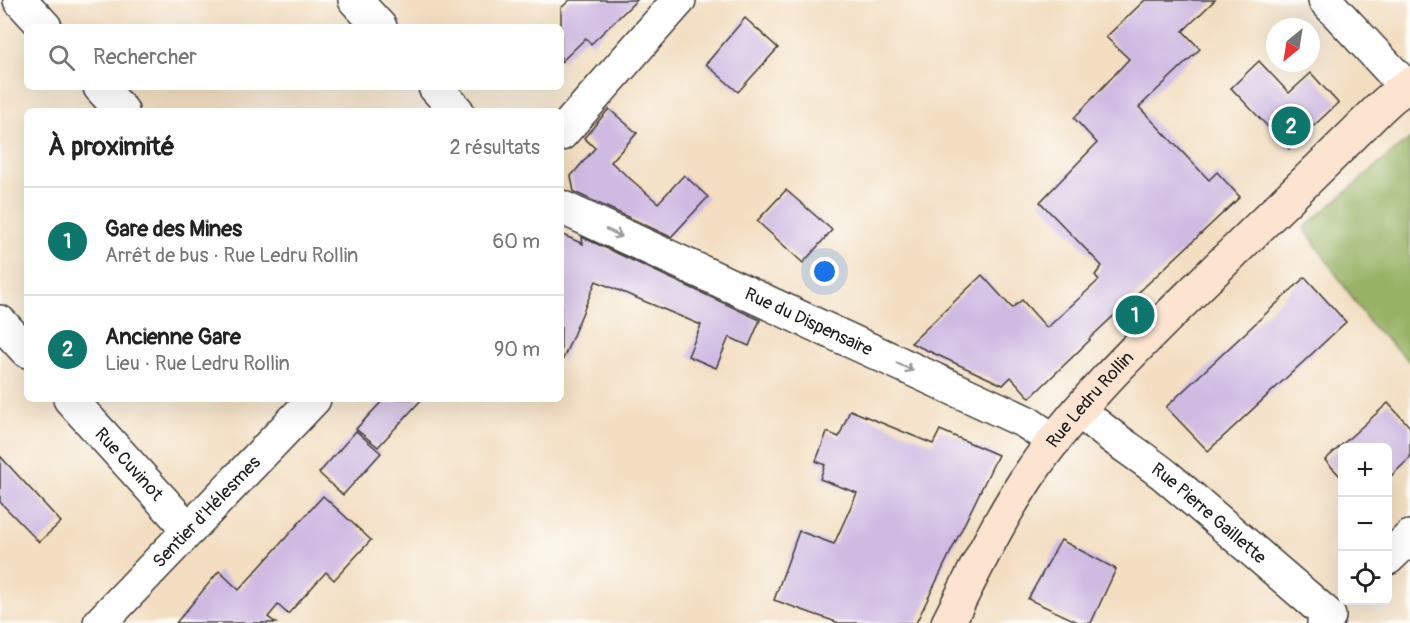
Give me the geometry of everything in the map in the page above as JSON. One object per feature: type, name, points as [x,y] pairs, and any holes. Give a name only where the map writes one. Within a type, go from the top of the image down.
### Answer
[{"type":"street","points":[[20,0],[42,24]]},
{"type":"street","points":[[355,0],[377,24]]},
{"type":"street","points":[[564,131],[679,0]]},
{"type":"street","points":[[1326,0],[1408,86]]},
{"type":"street","name":"Rue Ledru Rollin","points":[[948,623],[995,532],[1030,473],[1079,410],[1152,332],[1380,108],[1408,86]]},
{"type":"street","points":[[103,90],[119,108]]},
{"type":"street","points":[[438,90],[454,108]]},
{"type":"street","name":"Rue du Dispensaire","points":[[564,208],[1026,422],[1054,441]]},
{"type":"street","points":[[0,322],[24,348]]},
{"type":"street","name":"Rue Cuvinot","points":[[73,402],[189,530]]},
{"type":"street","name":"Sentier d'Hélesmes","points":[[100,623],[311,402]]},
{"type":"street","name":"Rue Pierre Gaillette","points":[[1079,410],[1102,430],[1166,476],[1332,613]]},
{"type":"street","points":[[1392,554],[1410,537]]},
{"type":"green space","points":[[1410,139],[1410,362],[1371,325],[1304,228]]},
{"type":"building","points":[[570,0],[637,0],[591,44],[586,38],[564,59],[564,24],[561,24],[561,8]]},
{"type":"building","points":[[1145,0],[1215,0],[1183,31],[1200,49],[1139,107],[1209,180],[1217,172],[1240,197],[1089,339],[1030,398],[1011,377],[1003,385],[911,343],[982,275],[1012,308],[1022,300],[1047,328],[1099,280],[1095,275],[1102,266],[1040,202],[1097,143],[1074,118],[1129,59],[1106,37]]},
{"type":"building","points":[[745,18],[778,48],[738,92],[706,64]]},
{"type":"building","points":[[1259,61],[1266,68],[1266,72],[1269,72],[1289,93],[1311,73],[1338,103],[1289,149],[1231,88]]},
{"type":"building","points":[[609,109],[637,133],[611,162],[658,203],[684,175],[708,197],[671,237],[574,192],[571,176],[595,148],[584,138]]},
{"type":"building","points":[[786,190],[832,230],[803,263],[757,221]]},
{"type":"building","points":[[564,235],[583,244],[582,237],[760,320],[749,346],[729,337],[716,368],[688,356],[701,325],[596,281],[564,357]]},
{"type":"building","points":[[1305,277],[1346,322],[1208,451],[1166,407]]},
{"type":"building","points":[[381,402],[419,402],[378,447],[356,429]]},
{"type":"building","points":[[1388,403],[1410,427],[1410,458],[1392,475],[1392,443],[1344,443]]},
{"type":"building","points":[[850,410],[933,444],[940,430],[998,455],[916,623],[839,623],[774,600],[799,531],[834,544],[857,493],[820,479],[825,465],[816,461],[827,432],[839,437]]},
{"type":"building","points":[[356,431],[381,453],[343,495],[319,473]]},
{"type":"building","points":[[1338,448],[1338,474],[1325,460]]},
{"type":"building","points":[[0,456],[61,522],[39,542],[0,502]]},
{"type":"building","points":[[323,496],[371,540],[334,580],[326,572],[288,614],[278,605],[268,617],[276,623],[176,623],[219,571],[239,590]]},
{"type":"building","points":[[1061,540],[1116,569],[1091,623],[1080,623],[1028,599]]},
{"type":"place","name":"Ancienne Gare","points":[[1291,126]]},
{"type":"place","name":"Gare des Mines","points":[[1135,315]]}]
